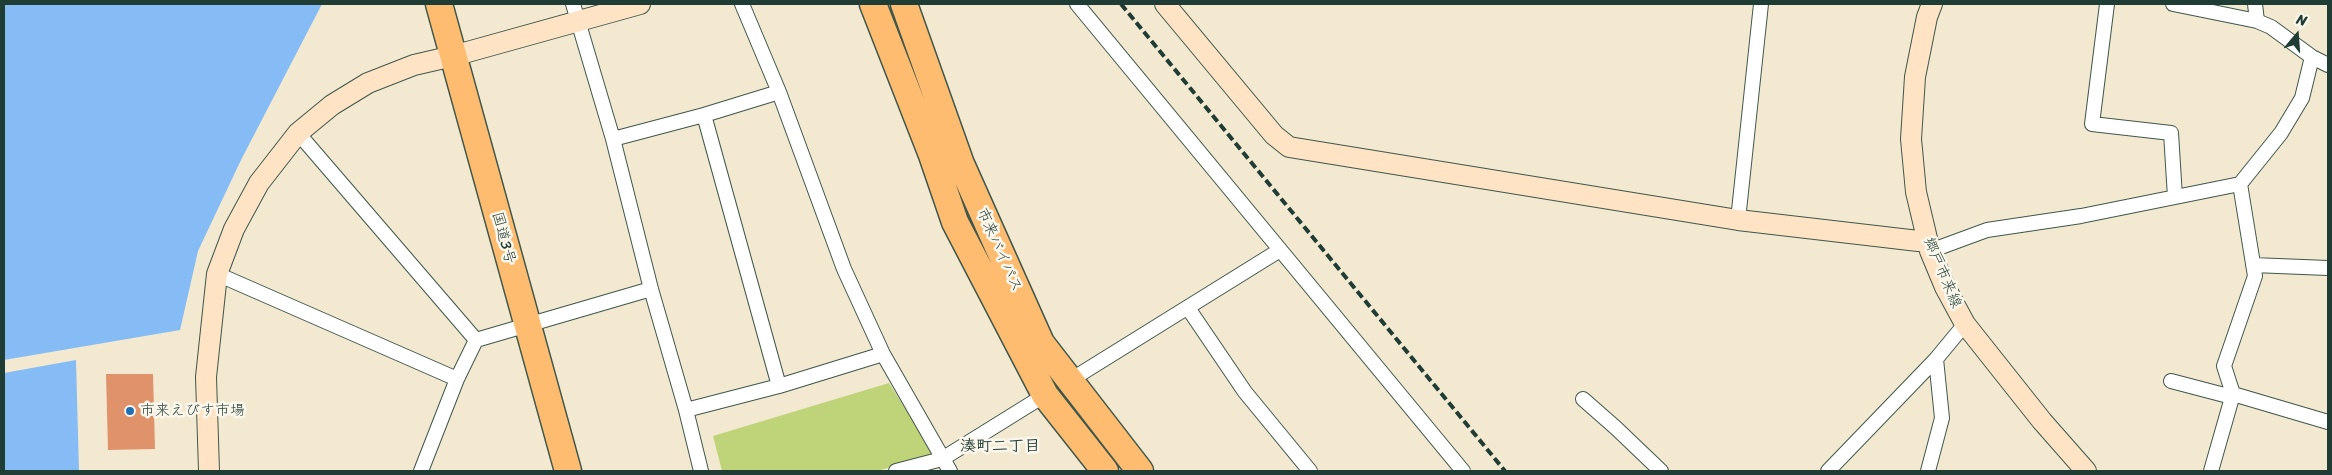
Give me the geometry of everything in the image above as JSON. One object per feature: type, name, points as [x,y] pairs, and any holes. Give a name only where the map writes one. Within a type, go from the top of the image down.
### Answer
[{"type":"highway","name":"国道3号","points":[[439,4],[568,471]]},
{"type":"highway","name":"市来バイパス","points":[[873,4],[932,155],[955,222],[1045,394],[1105,471]]},
{"type":"highway","name":"市来バイパス","points":[[904,4],[961,164],[1041,343],[1140,471]]},
{"type":"street","points":[[209,471],[206,376],[217,274],[234,229],[260,183],[298,133],[332,105],[368,83],[414,65],[453,56],[576,13],[640,4]]},
{"type":"street","points":[[742,4],[779,92],[844,270],[883,354],[950,471]]},
{"type":"street","points":[[1077,4],[1463,471]]},
{"type":"street","points":[[1165,4],[1274,135],[1289,147],[1738,220],[1929,247],[1987,230],[2081,216],[2240,184],[2282,133],[2302,98],[2312,57]]},
{"type":"street","points":[[1738,220],[1761,4]]},
{"type":"street","name":"郷戸市来線","points":[[1932,4],[1927,17],[1915,77],[1910,139],[1916,192],[1929,247],[1945,287],[1965,324],[2042,421],[2086,471]]},
{"type":"street","points":[[2107,4],[2092,124],[2171,133],[2175,197]]},
{"type":"street","points":[[2173,4],[2257,21],[2271,27],[2312,57],[2328,65]]},
{"type":"street","points":[[2255,4],[2257,21]]},
{"type":"street","points":[[576,13],[613,138],[651,290],[686,410],[701,471]]},
{"type":"street","points":[[613,138],[704,115],[779,92]]},
{"type":"street","points":[[704,115],[779,386]]},
{"type":"street","points":[[298,133],[476,340]]},
{"type":"street","points":[[2211,471],[2232,396],[2224,366],[2255,276],[2240,184]]},
{"type":"street","points":[[1070,381],[1280,250]]},
{"type":"street","points":[[2254,265],[2328,268]]},
{"type":"street","points":[[217,274],[457,378]]},
{"type":"street","points":[[420,471],[457,378],[476,340],[651,290]]},
{"type":"street","points":[[1188,308],[1245,392],[1310,471]]},
{"type":"street","points":[[1828,471],[1936,359],[1965,324]]},
{"type":"street","points":[[686,410],[779,386],[883,354]]},
{"type":"street","points":[[1928,471],[1942,418],[1936,359]]},
{"type":"street","points":[[2171,381],[2328,422]]},
{"type":"street","points":[[896,471],[942,459],[1045,394]]},
{"type":"street","points":[[1583,399],[1661,471]]},
{"type":"green space","points":[[889,383],[935,455],[877,471],[722,471],[713,436]]},
{"type":"water","points":[[4,4],[322,4],[241,160],[198,251],[180,330],[4,360]]},
{"type":"water","points":[[76,360],[79,471],[4,471],[4,373]]},
{"type":"building","name":"市来えびす市場","points":[[106,374],[153,374],[155,449],[108,450]]},
{"type":"railway","points":[[1121,4],[1505,471]]},
{"type":"place","name":"市来えびす市場","points":[[130,411]]},
{"type":"district","name":"湊町二丁目","points":[[1000,447]]}]
